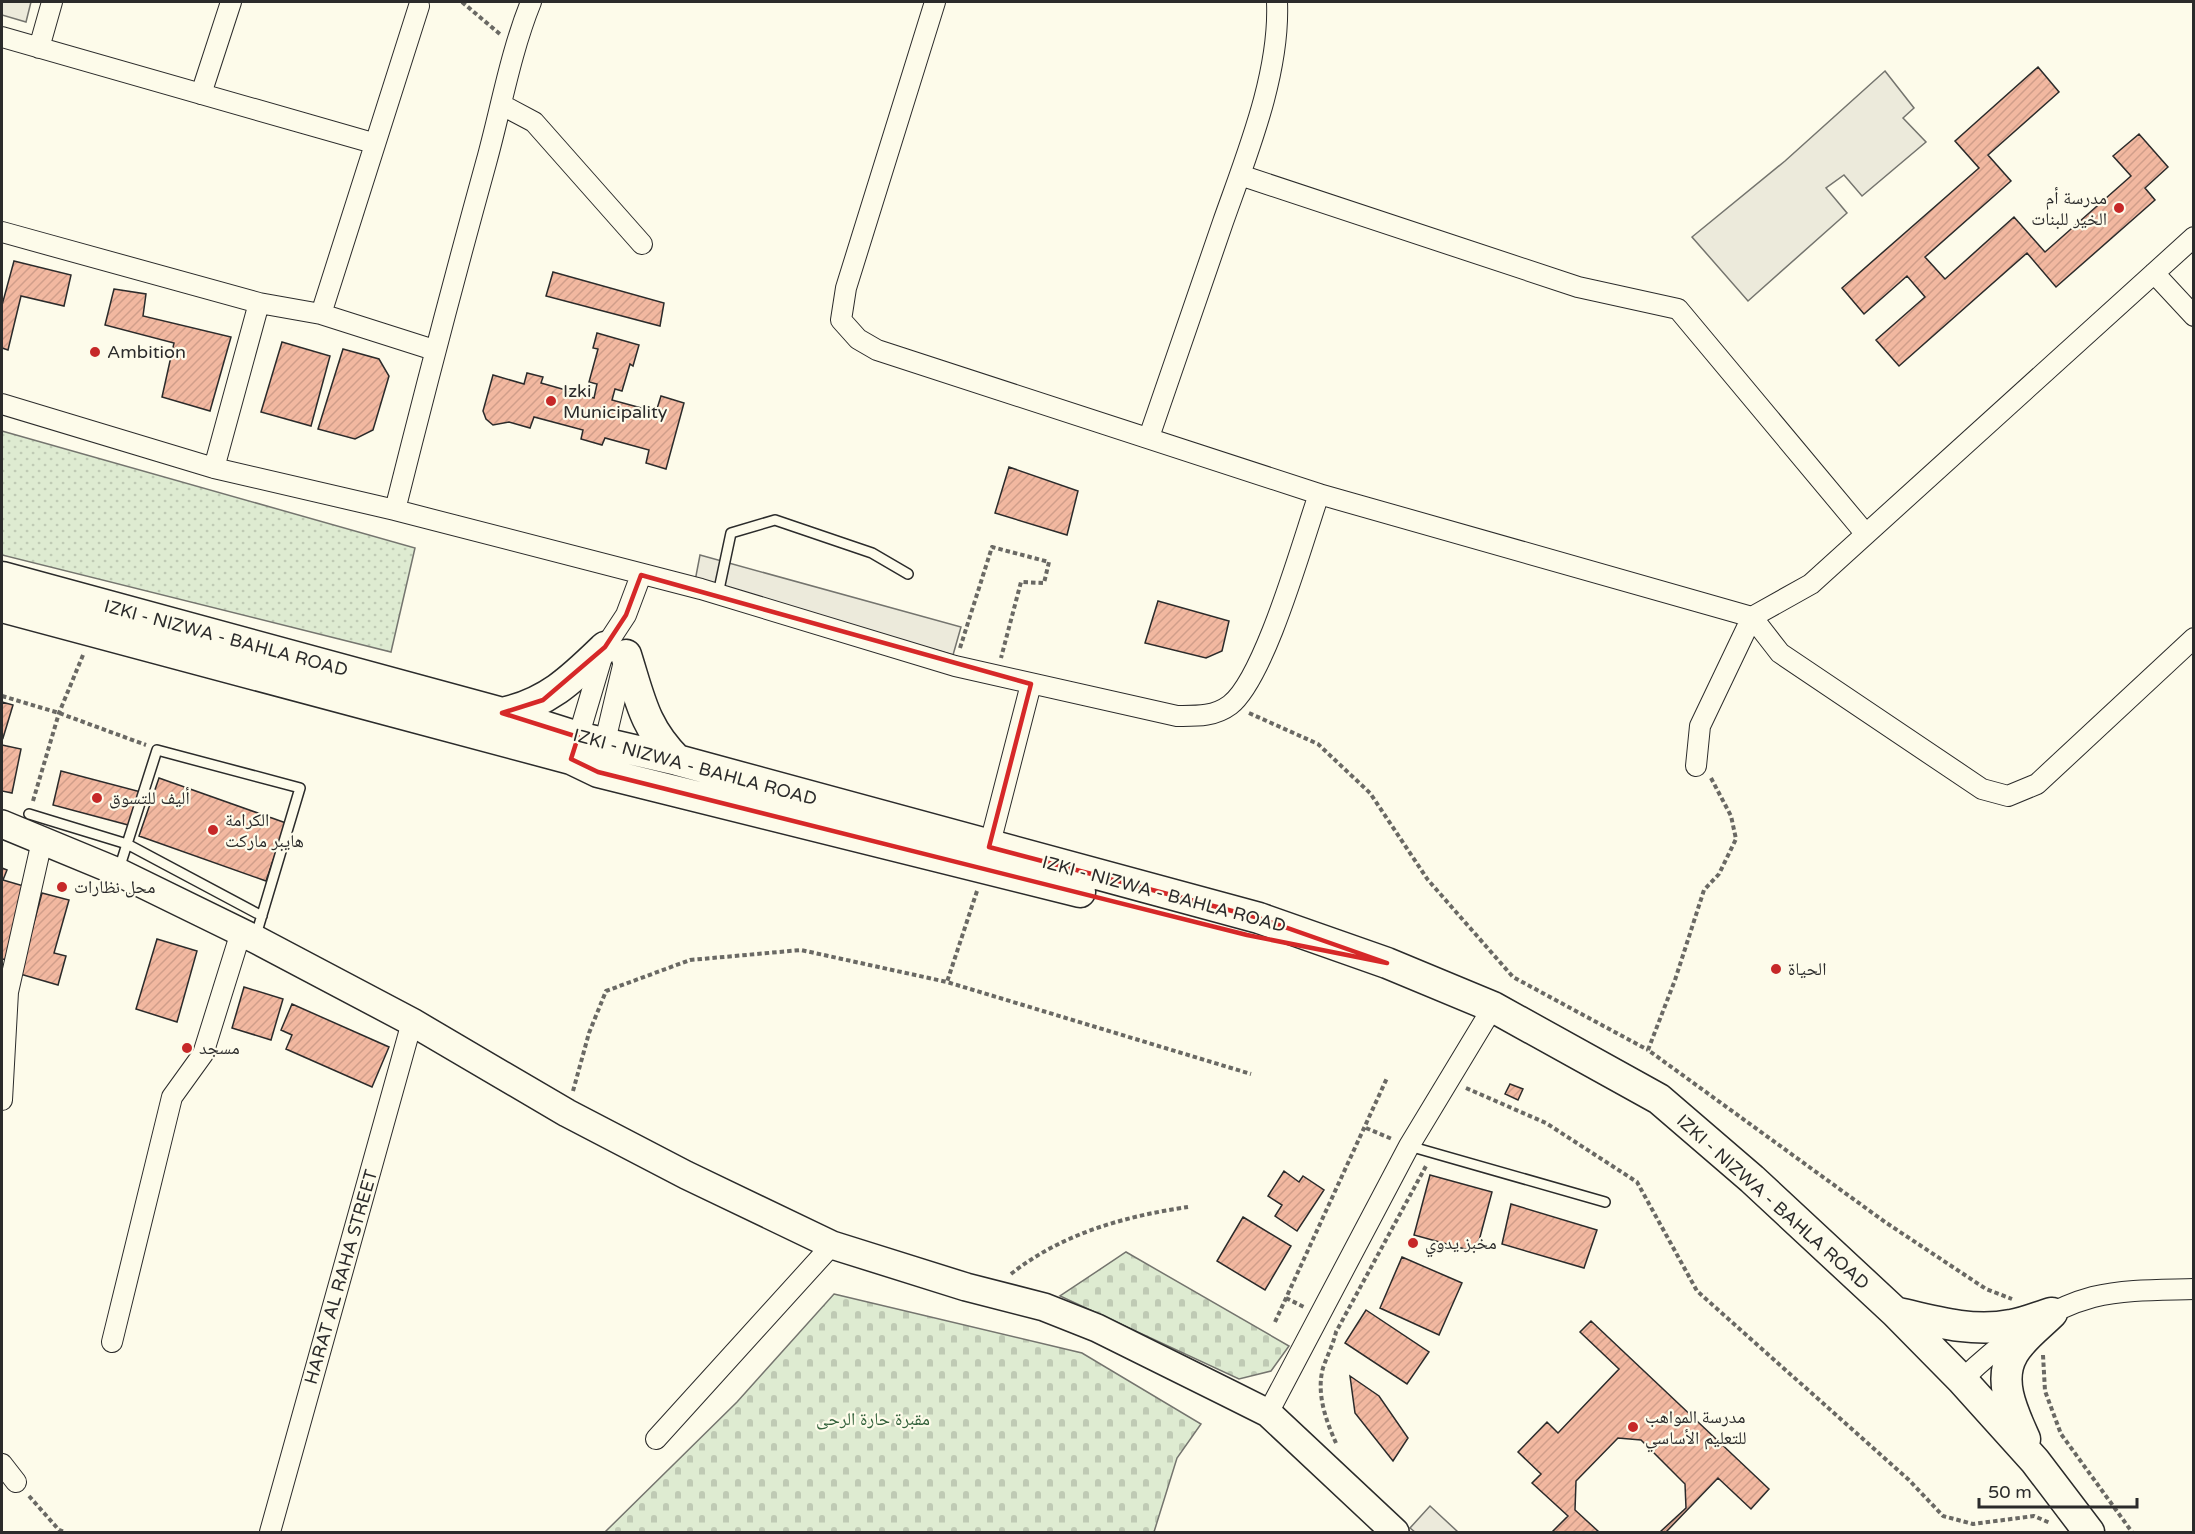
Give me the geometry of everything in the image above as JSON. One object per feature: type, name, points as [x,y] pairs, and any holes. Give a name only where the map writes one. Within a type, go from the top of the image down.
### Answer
[{"type":"main road","name":"IZKI - NIZWA - BAHLA ROAD","points":[[2,576],[502,714],[584,746],[598,772],[987,857]]},
{"type":"main road","name":"IZKI - NIZWA - BAHLA ROAD","points":[[2,607],[92,633],[584,746],[677,760],[1246,935],[1387,963],[1493,1007],[1659,1099],[1752,1179],[1895,1312],[1962,1380],[2035,1461],[2085,1527]]},
{"type":"main road","points":[[502,714],[543,700],[576,675],[615,651],[658,741],[677,760]]},
{"type":"main road","points":[[1895,1312],[1948,1325],[1981,1328],[2010,1325],[2052,1313]]},
{"type":"main road","points":[[2035,1461],[2012,1410],[2006,1377],[2013,1354],[2052,1313]]},
{"type":"street","points":[[39,48],[52,2]]},
{"type":"street","points":[[201,94],[231,2]]},
{"type":"street","points":[[395,510],[434,350],[502,105],[516,39],[531,2]]},
{"type":"street","points":[[935,2],[846,288],[842,320],[858,339],[877,350],[1319,494],[1752,617],[1780,653],[1982,789],[2008,796],[2037,784],[2193,638]]},
{"type":"street","points":[[1149,437],[1240,175],[1269,77],[1278,26],[1277,2]]},
{"type":"street","points":[[321,314],[419,6]]},
{"type":"street","points":[[2,37],[374,142]]},
{"type":"street","points":[[502,105],[534,122],[642,244]]},
{"type":"street","points":[[1240,175],[1578,287],[1678,309],[1865,533]]},
{"type":"street","points":[[2,232],[259,303],[321,314],[434,350]]},
{"type":"street","points":[[1696,766],[1700,726],[1752,617],[1811,584],[2193,237]]},
{"type":"street","points":[[2154,273],[2193,316]]},
{"type":"street","points":[[214,468],[259,303]]},
{"type":"street","points":[[2,404],[214,468],[395,510],[717,594],[955,666],[1177,716],[1206,716],[1230,705],[1247,685],[1262,658],[1319,494]]},
{"type":"street","points":[[584,746],[641,575]]},
{"type":"street","points":[[584,746],[615,651]]},
{"type":"street","points":[[987,857],[1031,684]]},
{"type":"street","points":[[2,824],[253,929],[567,1113],[686,1175],[832,1245],[987,1293],[1044,1307],[1097,1328],[1268,1413],[1395,1533]]},
{"type":"street","points":[[2,1100],[8,992],[42,841]]},
{"type":"street","points":[[111,1342],[172,1097],[203,1054],[253,929]]},
{"type":"street","points":[[1268,1413],[1409,1146],[1493,1007]]},
{"type":"street","name":"HARAT AL RAHA STREET","points":[[270,1533],[412,1022]]},
{"type":"street","points":[[656,1439],[832,1245]]},
{"type":"street","points":[[1962,1380],[1984,1357],[2052,1313],[2092,1298],[2127,1291],[2193,1289]]},
{"type":"street","points":[[2,1464],[16,1482]]},
{"type":"lane","points":[[717,594],[731,533],[775,520],[872,553],[908,574]]},
{"type":"lane","points":[[29,814],[128,844],[253,929],[300,788],[157,750],[128,844],[118,872]]},
{"type":"lane","points":[[1409,1146],[1605,1202]]},
{"type":"path","points":[[462,2],[497,34],[516,39]]},
{"type":"path","points":[[955,666],[992,547],[1049,562],[1044,583],[1021,582],[996,674]]},
{"type":"path","points":[[29,814],[59,713],[92,633]]},
{"type":"path","points":[[2,696],[59,713],[157,750]]},
{"type":"path","points":[[1230,705],[1318,744],[1361,785],[1370,794],[1428,880],[1513,977],[1648,1050],[1885,1222],[1986,1290],[2052,1313],[2043,1347],[2045,1391],[2061,1434],[2132,1533]]},
{"type":"path","points":[[1648,1050],[1675,980],[1704,891],[1719,874],[1736,839],[1731,816],[1711,778],[1696,766]]},
{"type":"path","points":[[947,982],[987,857]]},
{"type":"path","points":[[567,1113],[590,1034],[606,991],[690,960],[801,950],[947,982],[1251,1074]]},
{"type":"path","points":[[1275,1322],[1387,1078]]},
{"type":"path","points":[[1476,1094],[1546,1123],[1637,1182],[1697,1291],[1909,1480],[1943,1516],[1973,1524],[2034,1516],[2068,1531],[2085,1527]]},
{"type":"path","points":[[1365,1128],[1409,1146]]},
{"type":"path","points":[[1339,1450],[1325,1413],[1321,1393],[1323,1369],[1331,1354],[1336,1332],[1432,1154]]},
{"type":"path","points":[[987,1293],[1016,1270],[1081,1234],[1151,1212],[1188,1207]]},
{"type":"path","points":[[16,1482],[59,1530],[65,1533]]},
{"type":"highlighted area","points":[[641,575],[1031,684],[989,847],[1259,918],[1387,963],[1247,935],[598,772],[571,759],[578,737],[502,713],[543,700],[605,647],[626,615]]},
{"type":"green space","points":[[2,431],[415,548],[391,652],[2,555]]},
{"type":"green space","points":[[1126,1252],[1289,1346],[1271,1371],[1239,1379],[1060,1296]]},
{"type":"green space","name":"مقبرة حارة الرحى","points":[[834,1294],[1082,1353],[1201,1424],[1177,1458],[1154,1532],[605,1532],[737,1402]]},
{"type":"shaded area","points":[[2,2],[31,2],[26,22],[2,15]]},
{"type":"shaded area","points":[[1885,71],[1914,108],[1903,118],[1926,142],[1862,196],[1844,175],[1826,188],[1847,213],[1748,301],[1692,237],[1785,161]]},
{"type":"shaded area","points":[[700,555],[961,627],[953,655],[695,581]]},
{"type":"shaded area","points":[[1430,1506],[1458,1532],[1415,1532],[1410,1528]]},
{"type":"building","name":"مدرسة أم الخير للبنات","points":[[2038,67],[2059,92],[1988,155],[2011,181],[1925,257],[1945,279],[2014,217],[2045,252],[2131,176],[2113,156],[2139,134],[2168,167],[2145,188],[2155,200],[2056,287],[2027,253],[1899,366],[1876,340],[1925,297],[1907,276],[1864,314],[1842,288],[1979,168],[1955,141]]},
{"type":"building","points":[[14,261],[71,275],[64,306],[21,296],[8,350],[2,348],[2,305]]},
{"type":"building","points":[[553,272],[664,303],[660,326],[546,296]]},
{"type":"building","points":[[114,289],[146,294],[143,316],[231,337],[210,411],[162,397],[174,343],[105,325]]},
{"type":"building","name":"Izki Municipality","points":[[597,333],[639,345],[633,366],[630,364],[622,391],[615,389],[612,400],[656,412],[661,396],[684,403],[666,469],[646,463],[649,450],[605,438],[602,445],[581,439],[583,430],[534,417],[530,428],[509,422],[493,425],[486,419],[483,411],[493,375],[524,384],[527,373],[543,377],[541,383],[594,398],[597,384],[589,382],[598,349],[593,348]]},
{"type":"building","points":[[282,342],[330,356],[311,426],[261,412]]},
{"type":"building","points":[[343,349],[379,359],[389,376],[373,430],[355,439],[318,429]]},
{"type":"building","points":[[1009,467],[1078,491],[1067,535],[995,513]]},
{"type":"building","points":[[1158,601],[1229,621],[1222,651],[1206,658],[1145,643]]},
{"type":"building","points":[[2,702],[13,705],[3,738],[2,737]]},
{"type":"building","points":[[2,745],[21,749],[12,793],[2,791]]},
{"type":"building","name":"أليف للتسوق","points":[[61,771],[141,792],[132,826],[53,805]]},
{"type":"building","name":"الكرامة هايبر ماركت","points":[[159,778],[286,823],[266,881],[139,836]]},
{"type":"building","points":[[2,868],[7,870],[3,880],[27,887],[7,960],[2,959]]},
{"type":"building","points":[[42,893],[69,900],[54,953],[66,956],[58,985],[20,974]]},
{"type":"building","points":[[157,939],[197,951],[177,1022],[136,1009]]},
{"type":"building","points":[[244,987],[283,999],[271,1040],[232,1028]]},
{"type":"building","points":[[292,1004],[389,1047],[372,1087],[286,1049],[292,1035],[281,1030]]},
{"type":"building","points":[[1510,1084],[1523,1089],[1518,1100],[1505,1094]]},
{"type":"building","points":[[1284,1171],[1299,1182],[1303,1176],[1324,1190],[1297,1231],[1275,1216],[1282,1205],[1268,1196]]},
{"type":"building","points":[[1430,1175],[1492,1192],[1476,1252],[1414,1235]]},
{"type":"building","points":[[1511,1204],[1597,1230],[1584,1268],[1502,1244]]},
{"type":"building","points":[[1243,1217],[1291,1246],[1265,1290],[1217,1261]]},
{"type":"building","points":[[1402,1257],[1462,1283],[1439,1335],[1380,1308]]},
{"type":"building","points":[[1366,1310],[1429,1352],[1407,1384],[1345,1343]]},
{"type":"building","name":"مدرسة المواهب للتعليم الأساسي","points":[[1591,1321],[1769,1489],[1751,1509],[1718,1478],[1666,1532],[1660,1532],[1686,1508],[1685,1484],[1641,1440],[1618,1438],[1576,1481],[1575,1510],[1599,1532],[1552,1532],[1568,1516],[1532,1483],[1541,1474],[1518,1452],[1547,1422],[1558,1433],[1619,1369],[1580,1332]]},
{"type":"building","points":[[1350,1376],[1379,1396],[1408,1438],[1393,1461],[1355,1413]]},
{"type":"place","name":"مدرسة أم الخير للبنات","points":[[2119,208]]},
{"type":"place","name":"Ambition","points":[[95,352]]},
{"type":"place","name":"Izki Municipality","points":[[551,401]]},
{"type":"place","name":"أليف للتسوق","points":[[97,798]]},
{"type":"place","name":"الكرامة هايبر ماركت","points":[[213,830]]},
{"type":"place","name":"محل نظارات","points":[[62,887]]},
{"type":"place","name":"الحياة","points":[[1776,969]]},
{"type":"place","name":"مسجد","points":[[187,1048]]},
{"type":"place","name":"مخبز يدوي","points":[[1413,1243]]},
{"type":"place","name":"مدرسة المواهب للتعليم الأساسي","points":[[1633,1427]]}]
